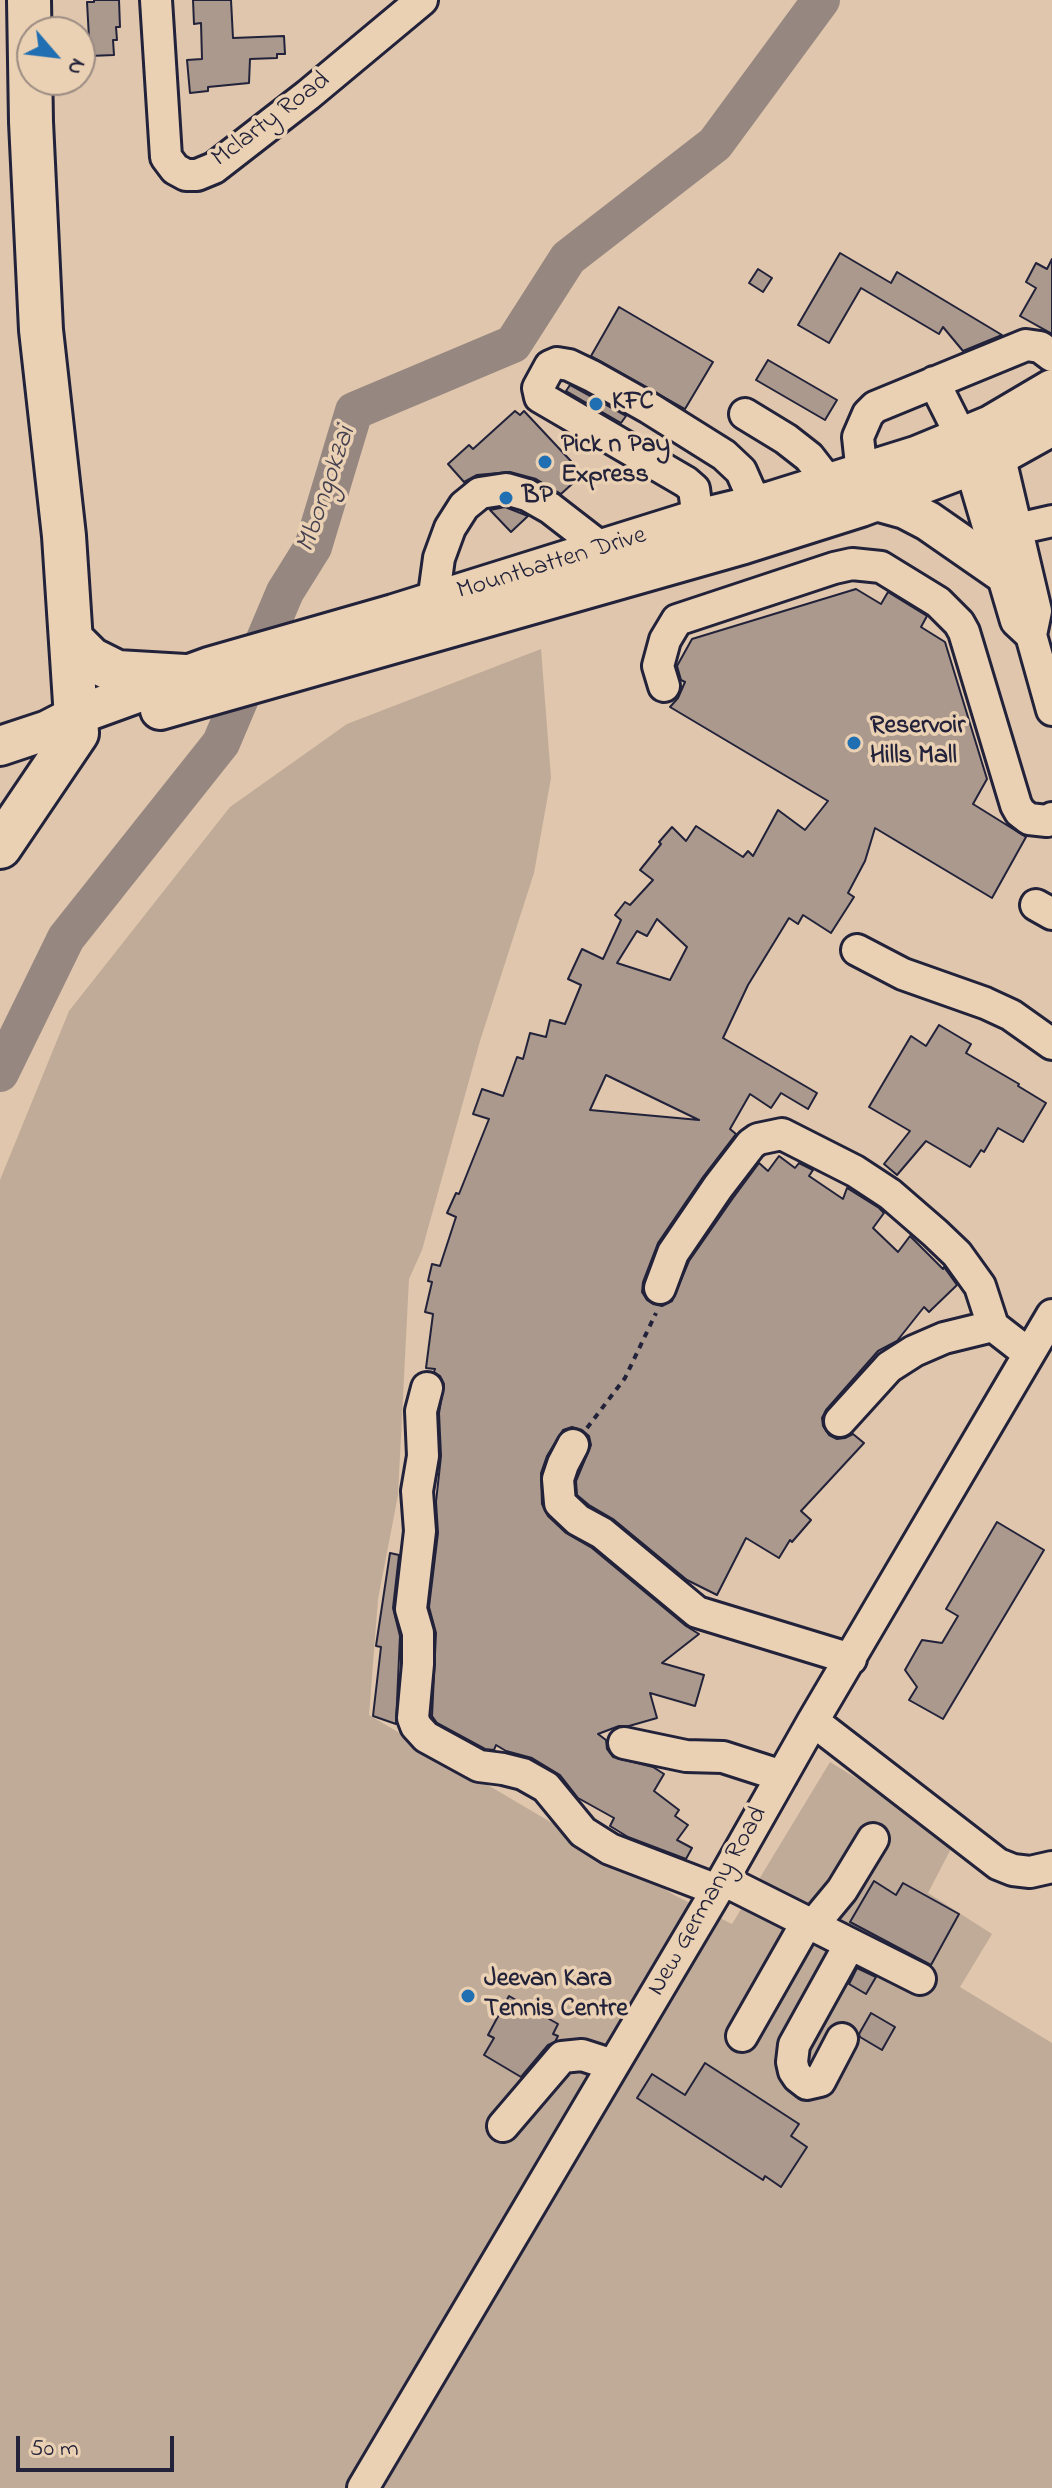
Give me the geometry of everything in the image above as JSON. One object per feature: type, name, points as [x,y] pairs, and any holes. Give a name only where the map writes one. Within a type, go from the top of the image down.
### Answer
[{"type":"highway","points":[[4,841],[67,726],[71,639],[64,536],[41,330],[31,122],[29,0]]},
{"type":"highway","points":[[71,639],[91,659],[117,672],[197,671]]},
{"type":"highway","points":[[0,792],[4,841]]},
{"type":"main road","name":"Mountbatten Drive","points":[[981,446],[1052,389]]},
{"type":"main road","name":"Mountbatten Drive","points":[[0,746],[67,726],[197,671],[433,602],[698,519],[856,486],[1052,426]]},
{"type":"main road","name":"Mountbatten Drive","points":[[67,726],[156,710],[744,544],[856,486]]},
{"type":"main road","points":[[856,486],[928,521],[1000,571]]},
{"type":"street","name":"Mclarty Road","points":[[156,0],[166,157],[175,169],[186,175],[206,171],[224,160],[422,0]]},
{"type":"street","points":[[745,414],[856,486],[858,437],[868,414],[886,402],[1026,345],[1040,347],[1052,356]]},
{"type":"street","points":[[698,519],[694,489],[686,482],[540,397],[538,388],[550,366],[557,363],[569,365],[592,376],[724,455],[741,471],[756,505]]},
{"type":"street","points":[[934,382],[981,446],[1017,529],[1036,611],[1031,635],[1052,710]]},
{"type":"street","points":[[981,446],[1000,571],[1016,621],[1031,635]]},
{"type":"street","points":[[433,602],[439,558],[450,528],[464,506],[480,493],[506,489],[527,495],[550,508],[603,549]]},
{"type":"street","points":[[1017,529],[1052,521]]},
{"type":"street","points":[[664,686],[658,666],[665,640],[677,620],[834,568],[852,564],[881,567],[938,602],[959,623],[1016,805],[1029,819],[1050,823]]},
{"type":"street","points":[[857,950],[903,974],[1011,1015],[1052,1044]]},
{"type":"street","points":[[660,1288],[673,1253],[743,1155],[758,1139],[782,1134],[855,1171],[890,1194],[935,1233],[957,1254],[980,1286],[993,1326],[1029,1354]]},
{"type":"street","name":"New Germany Road","points":[[363,2488],[720,1885],[1052,1315]]},
{"type":"street","points":[[840,1421],[889,1367],[914,1351],[944,1338],[993,1326]]},
{"type":"street","points":[[427,1388],[421,1411],[423,1456],[417,1491],[420,1531],[411,1609],[418,1633],[413,1718],[416,1726],[426,1737],[479,1766],[523,1774],[546,1787],[583,1832],[610,1849],[720,1885],[810,1924],[920,1979]]},
{"type":"street","points":[[573,1445],[558,1479],[560,1503],[578,1520],[602,1533],[697,1612],[851,1659]]},
{"type":"street","points":[[813,1721],[998,1864],[1030,1872],[1052,1867]]},
{"type":"street","points":[[624,1743],[686,1756],[723,1757],[782,1776]]},
{"type":"street","points":[[742,2036],[810,1924],[842,1890],[873,1839]]},
{"type":"street","points":[[842,2039],[820,2081],[807,2084],[798,2077],[792,2062],[794,2045],[850,1944]]},
{"type":"street","points":[[503,2126],[562,2057],[582,2055],[613,2065]]},
{"type":"path","points":[[573,1445],[625,1378],[650,1331],[663,1297],[660,1288]]},
{"type":"shaded area","points":[[541,649],[551,778],[534,873],[480,1041],[422,1250],[409,1279],[398,1495],[378,1599],[369,1715],[676,1896],[732,1924],[830,1762],[956,1839],[928,1893],[992,1934],[960,1987],[1052,2043],[1052,2488],[0,2488],[0,1180],[69,1011],[230,807],[347,724]]},
{"type":"building","points":[[119,0],[120,27],[116,27],[117,40],[113,40],[114,55],[96,56],[96,16],[88,16],[87,2]]},
{"type":"building","points":[[193,0],[231,0],[233,38],[284,36],[285,54],[277,54],[277,58],[250,59],[249,83],[208,87],[208,91],[190,93],[187,60],[202,59],[201,23],[194,24]]},
{"type":"building","points":[[840,253],[891,283],[897,272],[1002,335],[963,351],[943,327],[939,334],[861,288],[829,343],[798,325]]},
{"type":"building","points":[[1052,259],[1052,334],[1020,316],[1036,288],[1026,282],[1036,263],[1047,269]]},
{"type":"building","points":[[758,269],[772,278],[763,292],[749,283]]},
{"type":"building","points":[[619,307],[713,362],[685,409],[591,356]]},
{"type":"building","points":[[768,360],[837,400],[825,420],[756,380]]},
{"type":"building","points":[[570,385],[626,416],[621,423],[566,391]]},
{"type":"building","points":[[515,411],[520,415],[524,411],[583,474],[561,494],[536,479],[510,472],[477,475],[464,482],[448,464],[469,445],[473,449]]},
{"type":"building","points":[[505,507],[528,516],[511,532],[490,510]]},
{"type":"building","points":[[856,589],[881,604],[888,592],[927,616],[921,627],[945,642],[987,779],[973,804],[1026,837],[992,898],[875,828],[865,861],[848,893],[854,897],[831,933],[803,915],[798,924],[789,918],[748,985],[723,1038],[817,1093],[808,1109],[781,1093],[771,1108],[750,1094],[730,1129],[736,1134],[658,1243],[643,1282],[642,1292],[653,1304],[662,1306],[672,1301],[689,1261],[733,1198],[759,1163],[768,1171],[779,1156],[795,1168],[799,1163],[813,1170],[809,1176],[843,1199],[847,1188],[879,1208],[884,1213],[873,1228],[898,1252],[910,1236],[944,1267],[957,1285],[929,1312],[924,1307],[897,1341],[878,1351],[826,1410],[822,1418],[829,1435],[837,1439],[853,1434],[864,1443],[801,1511],[811,1520],[792,1542],[790,1540],[779,1558],[746,1538],[717,1595],[687,1580],[613,1519],[577,1495],[576,1481],[591,1445],[589,1436],[582,1430],[572,1427],[563,1430],[547,1456],[541,1473],[542,1504],[548,1516],[699,1634],[662,1663],[704,1675],[695,1706],[650,1693],[657,1718],[598,1734],[606,1740],[607,1749],[613,1757],[653,1767],[664,1774],[654,1791],[679,1810],[675,1816],[688,1825],[677,1840],[692,1848],[686,1859],[628,1837],[610,1826],[614,1818],[578,1798],[560,1775],[532,1758],[496,1745],[494,1750],[485,1749],[437,1723],[432,1716],[436,1633],[429,1607],[438,1533],[439,1413],[444,1384],[434,1372],[435,1369],[426,1368],[433,1314],[425,1312],[432,1282],[428,1281],[432,1264],[440,1266],[456,1217],[447,1213],[456,1193],[459,1194],[489,1119],[473,1114],[482,1089],[503,1096],[517,1057],[523,1059],[530,1033],[546,1037],[550,1020],[565,1024],[581,985],[568,979],[582,949],[603,959],[621,920],[615,915],[625,902],[630,905],[653,880],[640,870],[661,844],[659,842],[672,827],[686,841],[696,826],[743,857],[748,851],[753,856],[778,810],[805,830],[828,801],[670,707],[685,682],[681,680],[677,666],[692,639]],"holes":[[[657,919],[687,947],[670,980],[617,963],[637,931],[647,936]],[[606,1075],[699,1120],[590,1110]]]},
{"type":"building","points":[[939,1025],[971,1044],[966,1053],[1046,1103],[1023,1142],[998,1128],[984,1152],[981,1150],[970,1167],[926,1141],[897,1175],[884,1164],[910,1131],[869,1107],[911,1036],[926,1046]]},
{"type":"building","points":[[997,1522],[1044,1550],[943,1719],[909,1700],[917,1687],[905,1670],[922,1640],[942,1643],[958,1616],[946,1609]]},
{"type":"building","points":[[390,1553],[399,1555],[393,1608],[400,1636],[396,1724],[373,1716],[381,1647],[376,1646]]},
{"type":"building","points":[[874,1881],[896,1895],[903,1883],[959,1914],[931,1965],[850,1922]]},
{"type":"building","points":[[857,1968],[876,1977],[866,1994],[849,1984]]},
{"type":"building","points":[[509,1996],[558,2024],[553,2034],[558,2036],[555,2042],[548,2045],[521,2077],[484,2055],[494,2038],[488,2035]]},
{"type":"building","points":[[871,2013],[895,2027],[882,2050],[859,2034]]},
{"type":"building","points":[[705,2063],[799,2124],[791,2136],[807,2147],[781,2187],[765,2176],[763,2180],[637,2098],[652,2074],[685,2095]]},
{"type":"waterway","name":"Mbongokzai","points":[[0,1073],[66,938],[221,743],[285,592],[313,547],[354,411],[513,344],[568,258],[715,144],[821,0]]},
{"type":"place","name":"KFC","points":[[596,404]]},
{"type":"place","name":"Pick n Pay Express","points":[[545,462]]},
{"type":"place","name":"BP","points":[[506,498]]},
{"type":"place","name":"Reservoir Hills Mall","points":[[854,743]]},
{"type":"place","name":"Jeevan Kara Tennis Centre","points":[[468,1996]]}]
